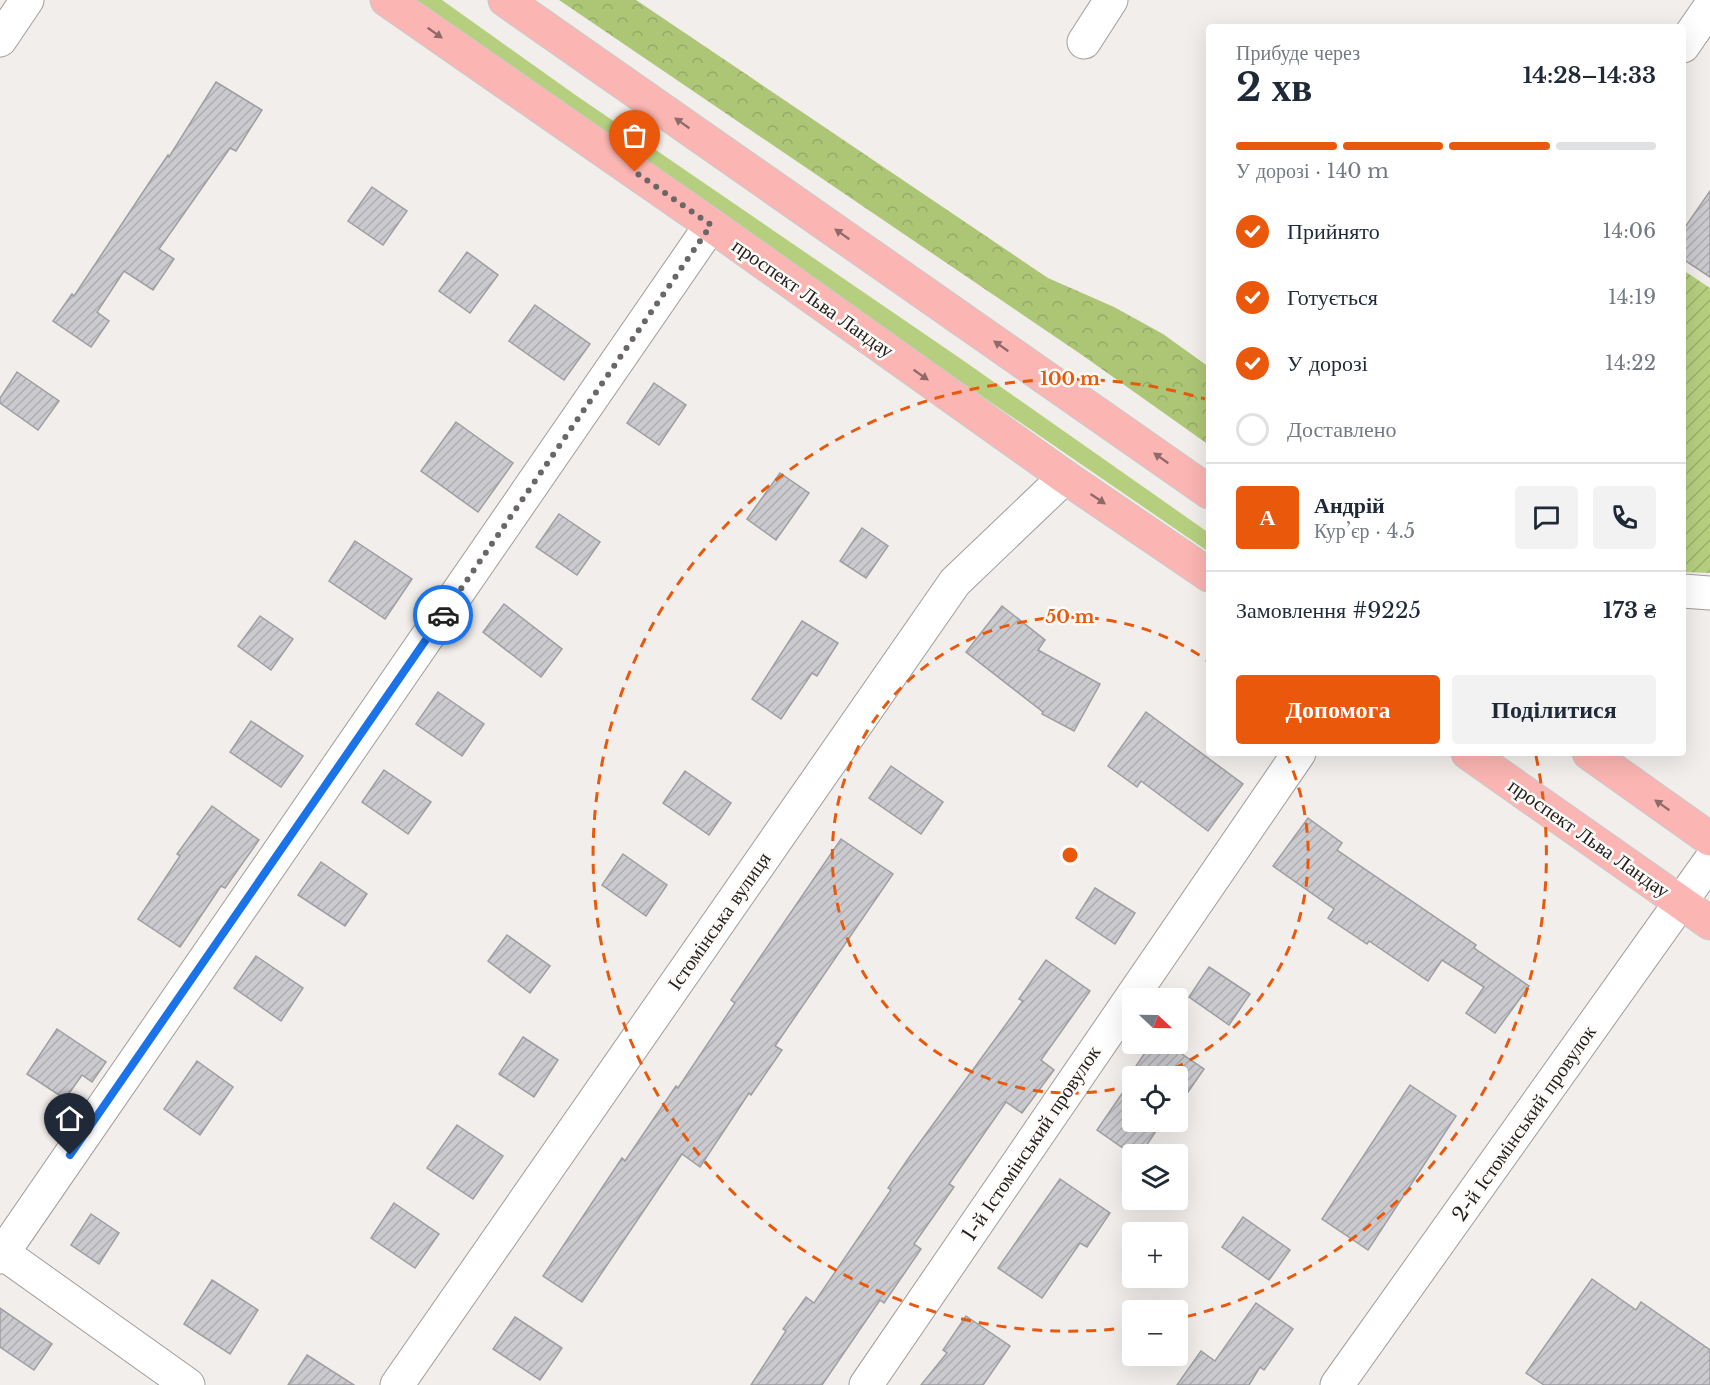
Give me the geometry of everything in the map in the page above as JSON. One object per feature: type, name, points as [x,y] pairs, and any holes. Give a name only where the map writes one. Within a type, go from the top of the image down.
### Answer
[{"type":"main road","name":"проспект Льва Ландау","points":[[387,0],[711,225],[1065,477],[1206,573]]},
{"type":"main road","points":[[505,0],[1206,490]]},
{"type":"main road","name":"проспект Льва Ландау","points":[[1472,756],[1710,922]]},
{"type":"main road","points":[[1592,756],[1710,839]]},
{"type":"street","points":[[0,40],[27,0]]},
{"type":"street","points":[[1084,42],[1112,0]]},
{"type":"street","points":[[1686,42],[1710,7]]},
{"type":"street","points":[[188,1385],[1,1254],[711,225]]},
{"type":"street","name":"Істомінська вулиця","points":[[397,1385],[955,582],[1065,477]]},
{"type":"street","points":[[1686,591],[1710,593]]},
{"type":"street","name":"1-й Істомінський провулок","points":[[866,1385],[1297,756]]},
{"type":"street","name":"2-й Істомінський провулок","points":[[1337,1385],[1710,861]]},
{"type":"green space","points":[[411,0],[442,0],[574,94],[964,361],[1206,531],[1206,550],[562,108]]},
{"type":"green space","points":[[559,0],[636,0],[1048,278],[1114,307],[1163,334],[1206,365],[1206,443],[1082,355]]},
{"type":"green space","points":[[1686,272],[1710,288],[1710,573],[1686,572]]},
{"type":"building","points":[[216,82],[262,110],[236,151],[230,148],[159,249],[174,259],[153,290],[124,271],[97,312],[109,321],[91,347],[53,321],[72,294],[74,296],[168,155],[169,157]]},
{"type":"building","points":[[372,187],[407,211],[383,245],[348,221]]},
{"type":"building","points":[[1710,191],[1710,277],[1686,261],[1686,226]]},
{"type":"building","points":[[467,252],[498,275],[470,313],[439,291]]},
{"type":"building","points":[[535,305],[590,344],[564,380],[509,341]]},
{"type":"building","points":[[17,372],[59,401],[38,430],[0,403],[0,398]]},
{"type":"building","points":[[654,383],[686,405],[659,445],[627,423]]},
{"type":"building","points":[[456,422],[513,463],[478,512],[421,471]]},
{"type":"building","points":[[780,473],[809,493],[776,540],[747,519]]},
{"type":"building","points":[[559,514],[600,542],[577,575],[536,547]]},
{"type":"building","points":[[862,528],[888,546],[866,578],[840,561]]},
{"type":"building","points":[[355,541],[412,579],[385,619],[329,581]]},
{"type":"building","points":[[504,604],[562,649],[541,677],[483,632]]},
{"type":"building","points":[[1002,606],[1045,640],[1038,650],[1100,684],[1074,731],[1042,714],[1043,712],[966,652]]},
{"type":"building","points":[[260,616],[293,639],[271,670],[238,646]]},
{"type":"building","points":[[802,621],[838,643],[817,676],[812,673],[781,719],[752,699]]},
{"type":"building","points":[[438,692],[484,724],[462,756],[416,724]]},
{"type":"building","points":[[1146,712],[1243,784],[1208,831],[1141,781],[1137,787],[1108,766]]},
{"type":"building","points":[[251,721],[303,756],[281,787],[230,752]]},
{"type":"building","points":[[891,766],[943,802],[921,834],[869,798]]},
{"type":"building","points":[[384,770],[431,802],[408,834],[362,802]]},
{"type":"building","points":[[685,771],[731,803],[709,835],[663,803]]},
{"type":"building","points":[[212,806],[259,840],[225,888],[221,886],[180,947],[138,919],[180,856],[177,854]]},
{"type":"building","points":[[1308,818],[1342,843],[1337,850],[1476,945],[1474,948],[1529,986],[1495,1033],[1466,1013],[1484,987],[1442,960],[1428,981],[1369,941],[1367,944],[1328,918],[1334,909],[1273,866]]},
{"type":"building","points":[[841,839],[893,874],[775,1046],[782,1050],[751,1095],[749,1093],[700,1167],[682,1154],[582,1302],[543,1276],[622,1158],[625,1161],[676,1086],[678,1088],[735,1003],[731,1000]]},
{"type":"building","points":[[623,854],[667,885],[646,916],[602,885]]},
{"type":"building","points":[[321,862],[367,894],[345,926],[298,895]]},
{"type":"building","points":[[1095,888],[1135,913],[1115,944],[1076,918]]},
{"type":"building","points":[[507,935],[550,966],[530,993],[488,961]]},
{"type":"building","points":[[256,956],[303,988],[281,1021],[234,988]]},
{"type":"building","points":[[1046,960],[1090,991],[1041,1060],[1054,1070],[1022,1113],[1006,1102],[949,1184],[954,1187],[914,1244],[921,1249],[884,1303],[880,1300],[822,1385],[751,1385],[786,1331],[783,1329],[806,1297],[814,1303],[891,1190],[888,1188],[910,1156],[1023,1001],[1019,999]]},
{"type":"building","points":[[1209,967],[1250,994],[1229,1025],[1189,997]]},
{"type":"building","points":[[57,1029],[106,1062],[92,1082],[82,1075],[65,1099],[27,1074]]},
{"type":"building","points":[[523,1037],[558,1060],[534,1097],[499,1074]]},
{"type":"building","points":[[1144,1054],[1182,1054],[1204,1069],[1188,1092],[1188,1066],[1136,1066]]},
{"type":"building","points":[[197,1061],[233,1087],[200,1135],[164,1109]]},
{"type":"building","points":[[1410,1085],[1456,1116],[1368,1250],[1322,1219]]},
{"type":"building","points":[[1122,1094],[1122,1132],[1155,1132],[1147,1144],[1122,1144],[1122,1147],[1097,1130]]},
{"type":"building","points":[[457,1125],[503,1156],[473,1199],[427,1168]]},
{"type":"building","points":[[1060,1179],[1110,1213],[1087,1247],[1080,1243],[1042,1298],[998,1268]]},
{"type":"building","points":[[394,1203],[439,1234],[415,1268],[371,1238]]},
{"type":"building","points":[[91,1214],[119,1233],[99,1264],[71,1245]]},
{"type":"building","points":[[1243,1217],[1290,1250],[1269,1280],[1222,1247]]},
{"type":"building","points":[[1592,1279],[1636,1310],[1641,1302],[1710,1350],[1710,1385],[1544,1385],[1526,1373]]},
{"type":"building","points":[[212,1280],[258,1310],[230,1354],[184,1324]]},
{"type":"building","points":[[1256,1303],[1293,1329],[1264,1370],[1260,1367],[1249,1385],[1177,1385],[1201,1351],[1215,1361]]},
{"type":"building","points":[[0,1308],[52,1344],[34,1370],[0,1347]]},
{"type":"building","points":[[966,1316],[1010,1346],[983,1385],[921,1385],[947,1353],[943,1350]]},
{"type":"building","points":[[515,1317],[562,1348],[540,1380],[493,1349]]},
{"type":"building","points":[[307,1355],[354,1385],[288,1385]]},
{"type":"way so far","points":[[443,615],[711,225],[635,172]]},
{"type":"route","points":[[70,1155],[443,615]]}]
